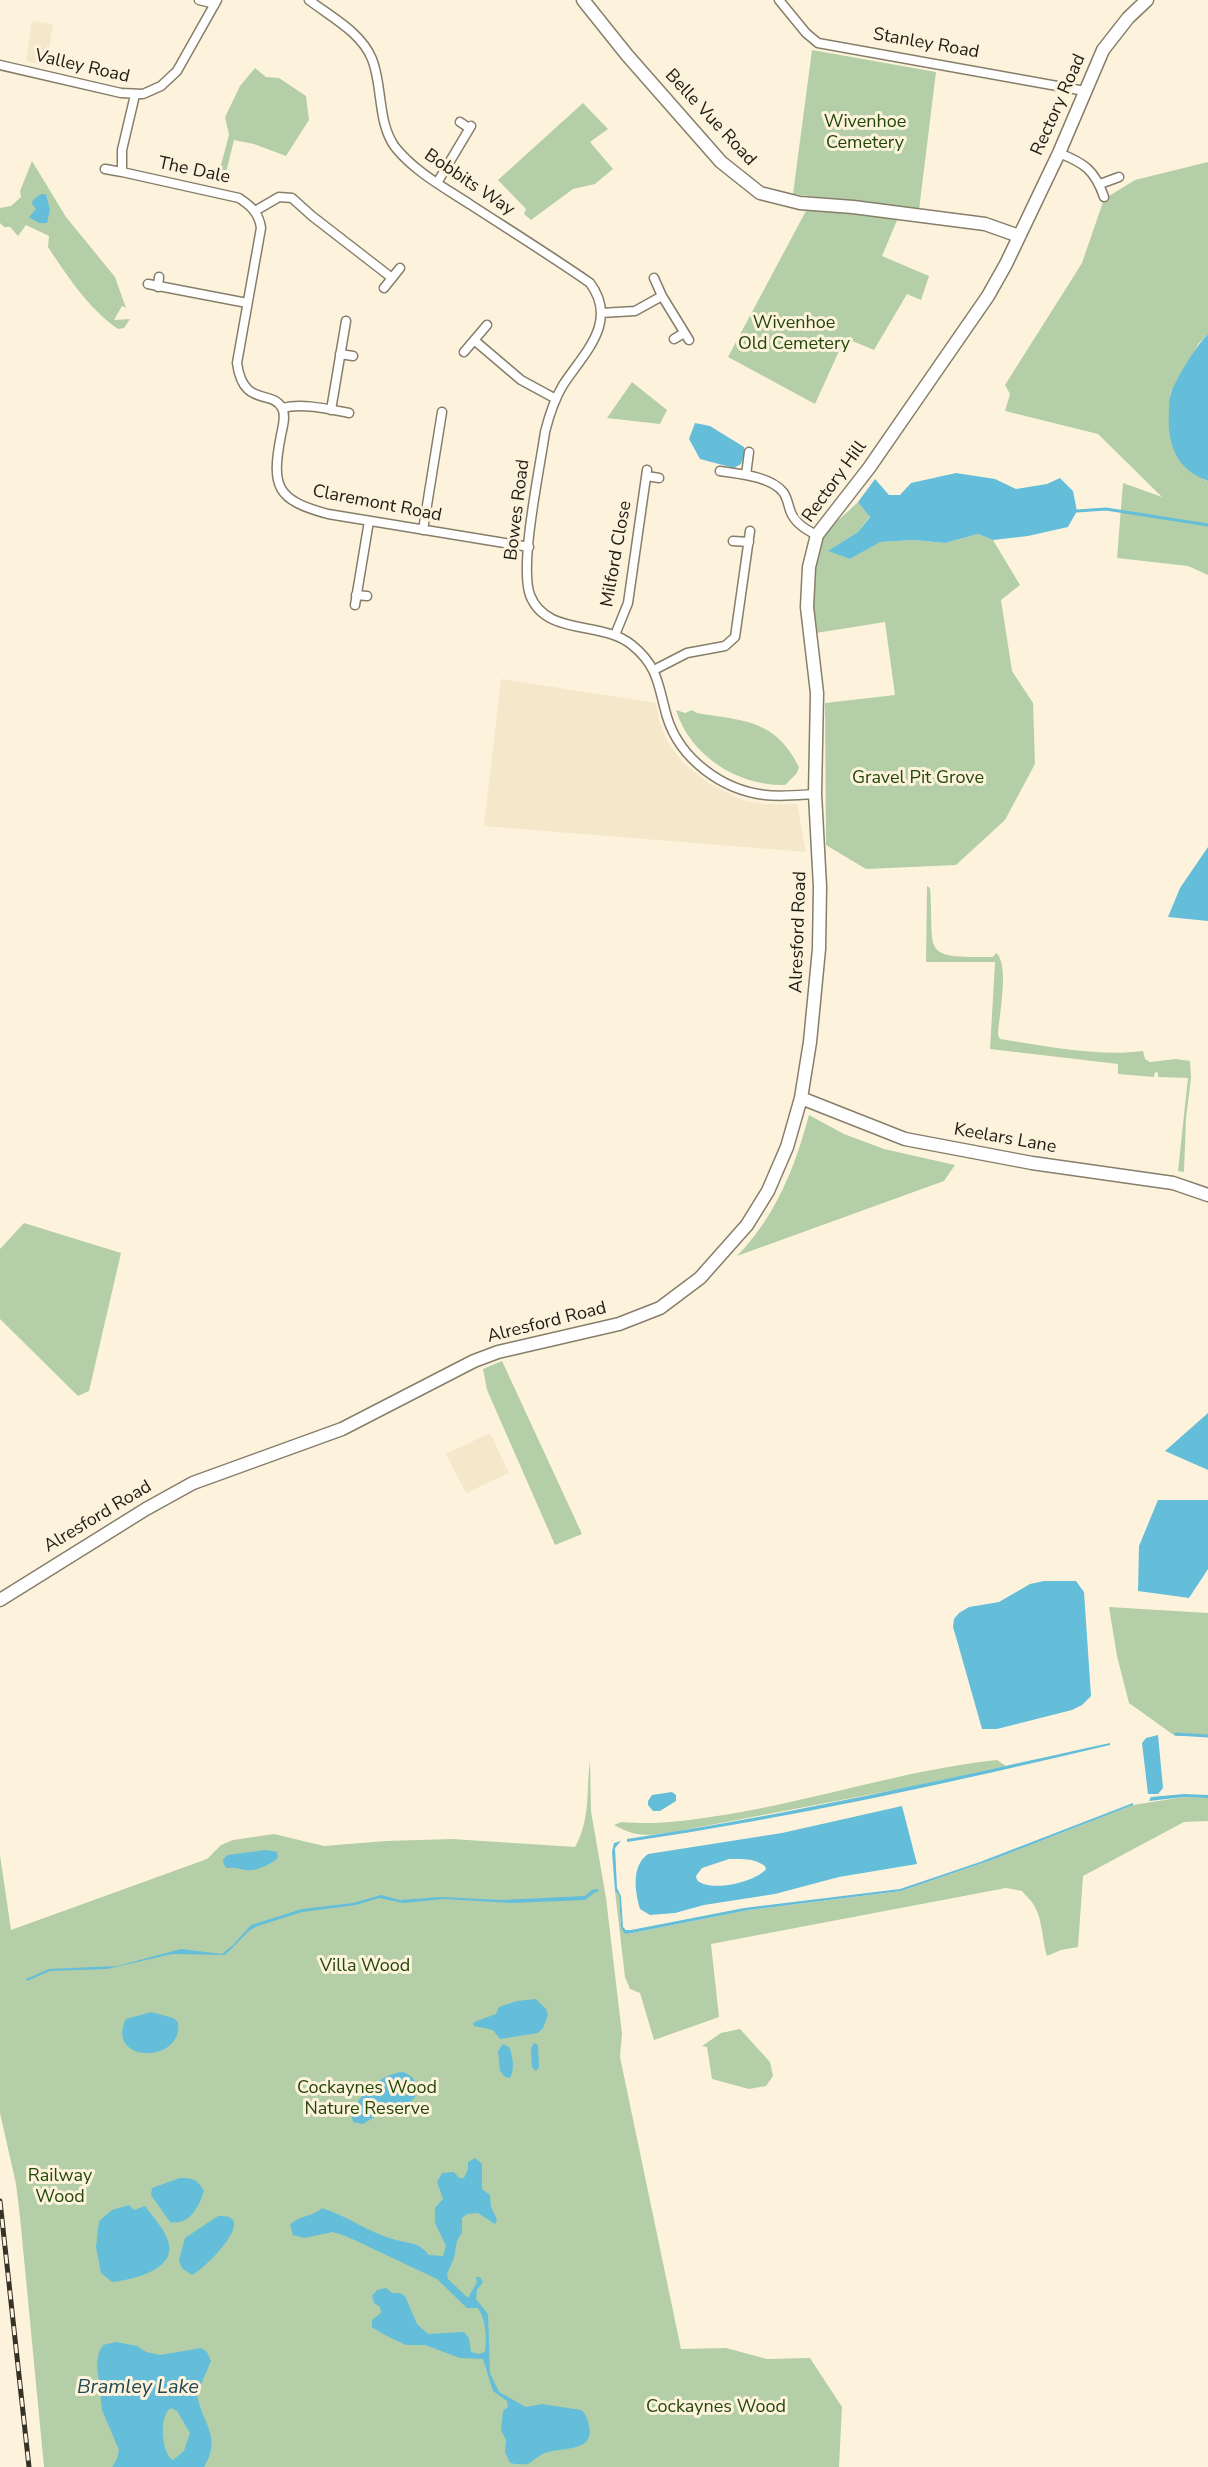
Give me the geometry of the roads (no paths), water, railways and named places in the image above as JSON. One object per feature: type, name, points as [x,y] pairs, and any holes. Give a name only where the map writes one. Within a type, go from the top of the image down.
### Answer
[{"type":"street","points":[[202,0],[216,2]]},
{"type":"street","name":"Bobbits Way","points":[[309,0],[358,38],[366,48],[372,59],[381,108],[393,142],[416,168],[590,283],[596,291],[601,313]]},
{"type":"street","name":"Belle Vue Road","points":[[583,0],[627,55],[721,162],[760,193],[800,203],[853,207],[985,224],[1019,236]]},
{"type":"street","name":"Stanley Road","points":[[779,0],[818,43],[1085,91]]},
{"type":"street","name":"Rectory Road","points":[[1019,236],[1059,153],[1103,50],[1128,18],[1147,0]]},
{"type":"street","name":"Valley Road","points":[[0,66],[135,95],[152,91],[168,81],[177,71],[216,2]]},
{"type":"street","points":[[122,172],[122,150],[135,95]]},
{"type":"street","points":[[436,183],[470,127],[460,122]]},
{"type":"street","points":[[1059,153],[1087,166],[1100,184],[1104,197]]},
{"type":"street","name":"The Dale","points":[[105,169],[239,198],[255,211]]},
{"type":"street","points":[[1100,184],[1119,177]]},
{"type":"street","points":[[349,413],[308,406],[282,408],[278,402],[248,390],[239,377],[237,363],[261,228],[255,211],[279,197],[292,198],[392,278]]},
{"type":"street","name":"Rectory Hill","points":[[820,860],[815,794],[817,693],[807,607],[809,567],[817,535],[869,468],[959,339],[988,296],[1019,236]]},
{"type":"street","points":[[384,288],[400,268]]},
{"type":"street","points":[[159,277],[153,285],[247,303]]},
{"type":"street","points":[[654,278],[686,337],[674,339]]},
{"type":"street","points":[[601,313],[635,311],[662,296]]},
{"type":"street","name":"Bowes Road","points":[[601,313],[599,328],[592,346],[562,387],[549,413],[544,432],[529,547],[528,585],[535,605],[543,615],[558,622],[615,635],[634,647],[654,670],[674,733],[691,758],[715,778],[745,791],[767,796],[815,794]]},
{"type":"street","points":[[331,410],[345,321]]},
{"type":"street","points":[[464,352],[487,324]]},
{"type":"street","points":[[474,340],[521,380],[556,399]]},
{"type":"street","points":[[340,354],[353,356]]},
{"type":"street","name":"Claremont Road","points":[[282,408],[283,427],[276,473],[280,486],[289,498],[301,507],[369,521],[529,547]]},
{"type":"street","points":[[423,530],[439,416]]},
{"type":"street","points":[[746,475],[750,452]]},
{"type":"street","points":[[720,471],[746,475],[778,488],[784,493],[796,521],[817,535]]},
{"type":"street","name":"Milford Close","points":[[615,635],[628,603],[647,473],[659,478]]},
{"type":"street","points":[[355,605],[369,521]]},
{"type":"street","points":[[654,670],[687,653],[725,646],[735,638],[750,531]]},
{"type":"street","points":[[733,541],[748,542]]},
{"type":"street","points":[[356,595],[367,596]]},
{"type":"street","name":"Alresford Road","points":[[0,1600],[146,1509],[193,1483],[342,1429],[474,1360],[498,1352],[619,1324],[671,1302],[694,1284],[718,1260],[755,1213],[781,1162],[801,1098],[809,1052],[819,959],[820,860]]},
{"type":"street","name":"Keelars Lane","points":[[801,1098],[905,1139],[1025,1162],[1173,1183],[1208,1195]]},
{"type":"water","points":[[41,194],[46,194],[50,210],[47,223],[39,223],[29,217],[36,209],[32,204],[33,200]]},
{"type":"water","points":[[1208,334],[1208,481],[1188,470],[1175,454],[1170,434],[1169,399],[1182,370]]},
{"type":"water","points":[[695,423],[710,426],[744,447],[745,452],[741,464],[734,468],[700,459],[689,439]]},
{"type":"water","points":[[956,473],[995,479],[1016,489],[1047,484],[1060,478],[1073,491],[1077,511],[1068,527],[1028,536],[993,540],[978,534],[945,543],[914,540],[880,542],[850,559],[828,551],[858,532],[870,517],[858,502],[875,479],[889,495],[900,495],[911,483]]},
{"type":"water","points":[[1208,847],[1208,921],[1168,917],[1180,888]]},
{"type":"water","points":[[1208,1413],[1208,1470],[1165,1451]]},
{"type":"water","points":[[1158,1500],[1208,1500],[1208,1569],[1189,1598],[1138,1591],[1139,1546]]},
{"type":"water","points":[[1044,1581],[1076,1581],[1084,1592],[1091,1696],[1082,1705],[1072,1710],[997,1729],[982,1729],[953,1627],[954,1619],[969,1607],[999,1602],[1030,1584]]},
{"type":"water","points":[[1158,1735],[1163,1788],[1158,1794],[1148,1794],[1142,1743],[1146,1738]]},
{"type":"water","points":[[1110,1743],[1110,1745],[1050,1759],[870,1799],[627,1842],[627,1839],[809,1807]]},
{"type":"water","points":[[672,1792],[676,1795],[676,1801],[660,1811],[653,1811],[648,1805],[652,1795]]},
{"type":"water","points":[[1184,1794],[1208,1795],[1208,1798],[1184,1797],[1149,1801],[1151,1797]]},
{"type":"water","points":[[1133,1803],[1133,1805],[997,1858],[901,1891],[749,1910],[627,1934],[621,1927],[619,1895],[615,1891],[612,1852],[614,1843],[621,1841],[615,1848],[617,1888],[621,1896],[623,1927],[631,1930],[744,1908],[900,1889],[980,1862]]},
{"type":"water","points":[[902,1806],[917,1864],[839,1877],[775,1894],[704,1905],[675,1913],[650,1915],[640,1909],[636,1887],[637,1872],[639,1865],[648,1854],[782,1833]],"holes":[[[729,1859],[748,1859],[765,1866],[766,1869],[761,1874],[743,1882],[722,1886],[703,1884],[697,1880],[696,1876],[702,1868]]]},
{"type":"water","points":[[266,1850],[277,1852],[278,1858],[258,1869],[227,1868],[224,1865],[223,1860],[227,1855]]},
{"type":"water","points":[[598,1889],[599,1891],[585,1900],[511,1903],[444,1899],[403,1903],[379,1898],[356,1905],[302,1912],[258,1926],[250,1930],[225,1955],[172,1954],[107,1969],[50,1971],[27,1981],[26,1979],[49,1969],[117,1966],[181,1949],[222,1954],[251,1925],[302,1909],[353,1903],[381,1895],[400,1900],[441,1897],[501,1900],[585,1896],[592,1890]]},
{"type":"water","points":[[536,1999],[546,2009],[548,2015],[543,2028],[538,2033],[500,2039],[493,2030],[474,2026],[473,2023],[496,2014],[499,2007],[517,2001]]},
{"type":"water","points":[[151,2012],[173,2018],[178,2022],[177,2036],[169,2046],[158,2052],[134,2051],[126,2044],[122,2034],[126,2019]]},
{"type":"water","points":[[534,2043],[538,2045],[539,2067],[536,2071],[532,2067],[531,2048]]},
{"type":"water","points":[[503,2044],[509,2047],[512,2054],[513,2067],[510,2078],[505,2077],[500,2071],[498,2051]]},
{"type":"water","points":[[403,2072],[415,2083],[416,2092],[410,2102],[405,2106],[380,2114],[363,2124],[353,2122],[351,2113],[372,2086],[387,2077]]},
{"type":"water","points":[[475,2158],[482,2164],[482,2189],[490,2195],[491,2207],[497,2219],[495,2224],[478,2213],[467,2214],[462,2218],[462,2232],[447,2274],[448,2279],[468,2298],[477,2282],[476,2277],[480,2277],[483,2282],[477,2290],[476,2299],[488,2314],[490,2373],[499,2392],[526,2407],[542,2404],[581,2410],[589,2426],[587,2441],[581,2445],[543,2454],[527,2464],[510,2463],[505,2452],[506,2440],[501,2430],[503,2411],[508,2407],[507,2401],[493,2391],[483,2359],[460,2358],[425,2345],[406,2345],[372,2327],[372,2320],[381,2313],[380,2307],[374,2303],[372,2296],[377,2290],[386,2288],[392,2293],[405,2296],[417,2324],[428,2334],[464,2332],[469,2338],[471,2352],[479,2354],[485,2352],[486,2335],[483,2318],[478,2308],[467,2308],[437,2279],[348,2237],[333,2232],[304,2238],[293,2235],[290,2225],[322,2208],[386,2237],[418,2246],[429,2255],[443,2256],[446,2246],[435,2223],[435,2208],[443,2199],[437,2182],[442,2173],[454,2172],[459,2178],[464,2178],[468,2162]]},
{"type":"water","points":[[180,2178],[194,2180],[204,2191],[196,2209],[188,2218],[183,2221],[170,2222],[151,2195],[152,2188]]},
{"type":"water","points":[[129,2205],[134,2210],[145,2206],[164,2231],[169,2251],[166,2259],[152,2271],[142,2276],[112,2282],[101,2273],[96,2247],[99,2221],[112,2210]]},
{"type":"water","points":[[218,2216],[230,2217],[234,2223],[232,2232],[218,2252],[192,2275],[182,2268],[179,2260],[185,2238]]},
{"type":"water","name":"Bramley Lake","points":[[116,2342],[137,2346],[146,2352],[160,2355],[201,2348],[207,2352],[211,2361],[197,2394],[211,2438],[209,2456],[204,2467],[112,2467],[119,2450],[102,2410],[97,2364],[103,2345]],"holes":[[[171,2408],[177,2411],[190,2433],[184,2451],[173,2460],[166,2451],[163,2427],[167,2412]]]},
{"type":"waterway","points":[[1077,511],[1106,509],[1208,525]]},
{"type":"waterway","points":[[1176,1734],[1208,1736]]},
{"type":"railway","points":[[0,2201],[29,2467]]},
{"type":"park label","name":"Wivenhoe Cemetery","points":[[865,133]]},
{"type":"park label","name":"Wivenhoe Old Cemetery","points":[[794,334]]},
{"type":"park label","name":"Gravel Pit Grove","points":[[918,779]]},
{"type":"park label","name":"Villa Wood","points":[[365,1967]]},
{"type":"park label","name":"Cockaynes Wood Nature Reserve","points":[[367,2099]]},
{"type":"park label","name":"Railway Wood","points":[[60,2187]]},
{"type":"park label","name":"Cockaynes Wood","points":[[716,2408]]}]
